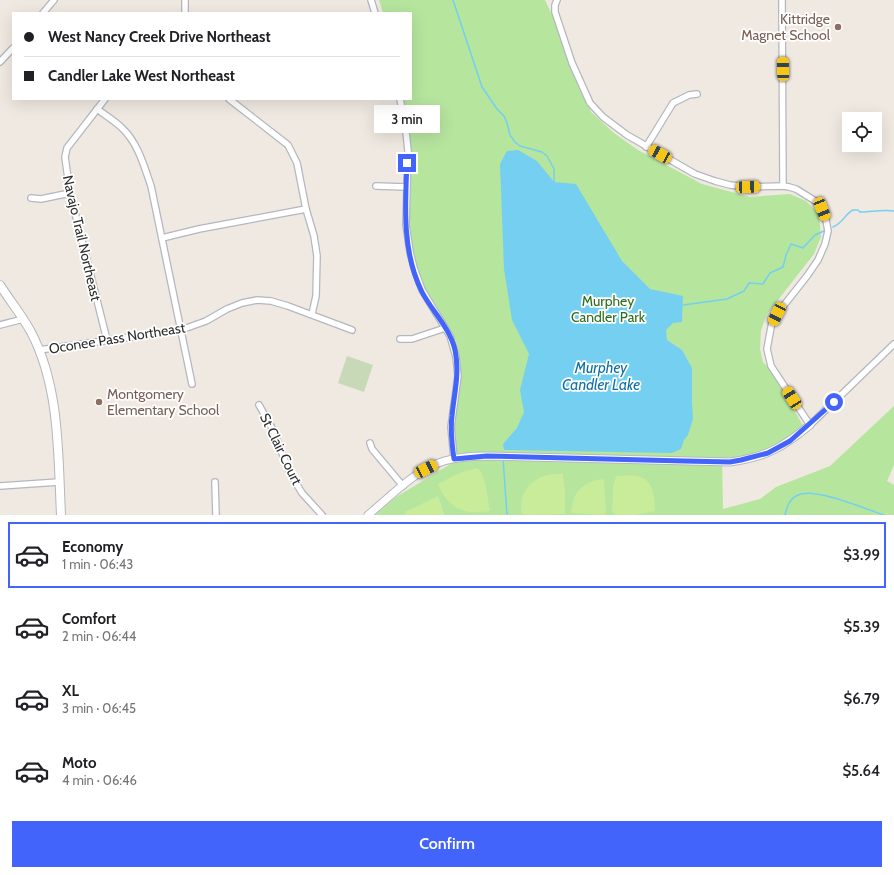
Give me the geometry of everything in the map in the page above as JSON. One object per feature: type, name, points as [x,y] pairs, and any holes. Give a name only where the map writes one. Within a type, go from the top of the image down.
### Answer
[{"type":"main road","points":[[0,286],[23,319],[39,350],[51,393],[57,436],[61,515]]},
{"type":"street","points":[[44,12],[54,0]]},
{"type":"street","points":[[185,0],[185,12]]},
{"type":"street","points":[[371,0],[375,12]]},
{"type":"street","points":[[557,0],[554,5],[555,12],[572,63],[590,103],[604,117],[627,135],[695,174],[730,185],[748,187],[783,186],[796,189],[817,202],[826,220],[828,231],[825,244],[818,260],[772,322],[767,349],[771,366],[810,425]]},
{"type":"street","points":[[782,0],[783,186]]},
{"type":"street","points":[[0,62],[12,49]]},
{"type":"street","points":[[646,147],[673,103],[688,95],[697,94]]},
{"type":"street","name":"Navajo Trail Northeast","points":[[104,100],[67,148],[65,157],[70,193],[107,340]]},
{"type":"street","points":[[230,100],[288,145],[297,163],[306,209],[314,236],[316,256],[316,296],[312,314]]},
{"type":"street","points":[[400,100],[408,151],[406,187],[407,236],[414,268],[422,290],[453,343],[457,364],[458,376],[451,427],[454,459]]},
{"type":"street","points":[[97,109],[121,127],[135,146],[151,186],[192,384]]},
{"type":"street","points":[[376,186],[406,187]]},
{"type":"street","points":[[31,198],[41,199],[70,193]]},
{"type":"street","points":[[162,238],[199,229],[306,209]]},
{"type":"street","name":"Oconee Pass Northeast","points":[[39,350],[181,330],[206,321],[227,309],[242,303],[257,300],[271,301],[312,314],[352,330]]},
{"type":"street","points":[[0,325],[23,319]]},
{"type":"street","points":[[400,339],[412,339],[445,328]]},
{"type":"street","points":[[368,515],[426,469],[454,459],[477,456],[509,456],[730,462],[773,451],[790,441],[810,425],[894,344]]},
{"type":"street","name":"St Clair Court","points":[[259,405],[272,428],[290,473],[302,493],[321,514]]},
{"type":"street","points":[[370,443],[372,449],[403,486]]},
{"type":"street","points":[[0,486],[59,482]]},
{"type":"street","points":[[215,482],[216,515]]},
{"type":"green space","name":"Murphey Candler Park","points":[[379,0],[545,0],[556,23],[591,112],[614,133],[638,150],[702,184],[750,197],[790,194],[806,201],[819,214],[821,237],[814,254],[767,314],[761,330],[760,349],[763,362],[775,374],[803,426],[796,434],[787,440],[767,450],[744,456],[722,458],[723,509],[760,499],[776,487],[830,466],[894,406],[894,465],[887,481],[894,485],[894,515],[375,515],[396,497],[459,459],[454,441],[456,406],[461,371],[456,341],[443,318],[423,295],[410,255],[408,230],[408,167],[399,100],[412,100],[412,12],[383,12]]},
{"type":"green space","points":[[347,356],[373,365],[364,392],[338,383]]},
{"type":"green space","points":[[477,468],[483,476],[485,482],[490,511],[465,511],[452,505],[442,493],[438,484],[459,473]]},
{"type":"green space","points":[[553,474],[563,474],[565,514],[522,514],[522,499],[528,487],[539,478]]},
{"type":"green space","points":[[616,476],[638,476],[647,481],[654,496],[655,511],[636,515],[616,515],[612,512],[613,487]]},
{"type":"green space","points":[[604,479],[606,511],[604,515],[571,513],[574,499],[580,489],[590,482]]},
{"type":"green space","points":[[438,496],[444,515],[405,515],[405,512]]},
{"type":"water","name":"Murphey Candler Lake","points":[[518,150],[537,161],[554,182],[576,184],[622,261],[650,289],[683,296],[682,322],[673,323],[666,330],[667,340],[682,350],[692,368],[693,419],[688,435],[684,440],[681,449],[672,453],[504,450],[503,444],[517,428],[524,412],[520,390],[529,354],[512,320],[504,269],[500,164],[507,151]]},
{"type":"waterway","points":[[453,0],[482,87],[497,109],[504,116],[510,135],[515,142],[520,146],[542,152],[547,156],[554,169],[554,182]]},
{"type":"waterway","points":[[833,227],[853,210],[858,210],[860,212],[882,210],[894,211]]},
{"type":"waterway","points":[[683,305],[727,299],[744,291],[749,283],[763,284],[770,273],[783,267],[791,244],[803,248],[815,235],[826,230]]},
{"type":"waterway","points":[[503,458],[507,515]]},
{"type":"waterway","points":[[785,515],[790,501],[798,495],[806,493],[828,496],[884,515]]},
{"type":"place","name":"Kittridge Magnet School","points":[[838,27]]},
{"type":"place","name":"Montgomery Elementary School","points":[[99,402]]},
{"type":"route","points":[[407,163],[406,225],[414,268],[427,301],[450,336],[455,350],[458,376],[451,427],[454,459],[477,456],[509,456],[730,462],[768,453],[779,448],[810,425],[834,402]]}]
